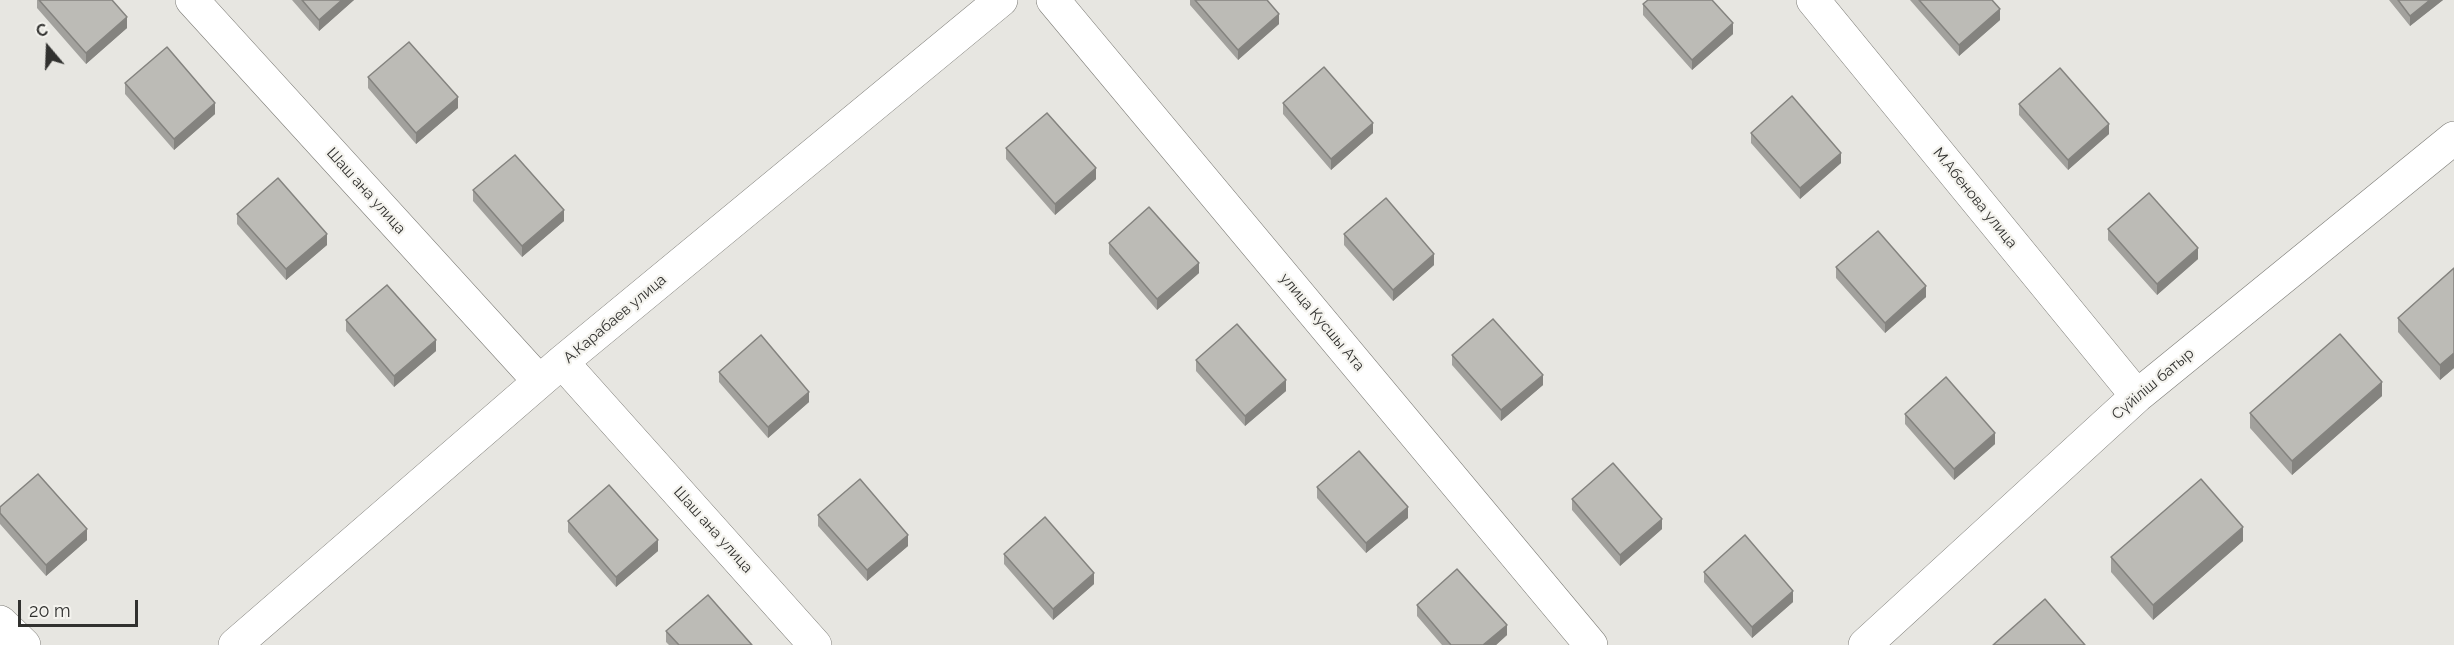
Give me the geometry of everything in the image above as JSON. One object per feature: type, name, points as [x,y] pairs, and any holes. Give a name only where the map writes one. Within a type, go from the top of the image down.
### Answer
[{"type":"street","name":"Шаш ана улица","points":[[192,0],[815,645]]},
{"type":"street","name":"А.Карабаев улица","points":[[235,645],[551,372],[1000,0]]},
{"type":"street","name":"улица Кусшы Ата","points":[[1053,0],[1591,645]]},
{"type":"street","name":"М.Абенова улица","points":[[1813,0],[2137,396]]},
{"type":"street","name":"Сүйіліш батыр","points":[[1865,645],[2137,396],[2454,138]]},
{"type":"street","points":[[0,622],[24,645]]},
{"type":"building","points":[[39,0],[112,0],[127,17],[86,53]]},
{"type":"building","points":[[302,0],[342,0],[319,20]]},
{"type":"building","points":[[1195,0],[1267,0],[1279,14],[1238,50]]},
{"type":"building","points":[[1648,0],[1712,0],[1733,23],[1692,60],[1643,4]]},
{"type":"building","points":[[1919,0],[1992,0],[2000,9],[1959,45]]},
{"type":"building","points":[[2398,0],[2430,0],[2410,16]]},
{"type":"building","points":[[409,42],[458,97],[416,133],[368,77]]},
{"type":"building","points":[[167,47],[215,103],[174,139],[125,83]]},
{"type":"building","points":[[1324,67],[1373,123],[1331,159],[1283,103]]},
{"type":"building","points":[[2060,68],[2109,124],[2068,160],[2019,104]]},
{"type":"building","points":[[1792,96],[1841,153],[1800,188],[1751,133]]},
{"type":"building","points":[[1047,113],[1096,168],[1055,204],[1006,148]]},
{"type":"building","points":[[515,155],[564,210],[522,246],[473,190]]},
{"type":"building","points":[[278,178],[327,234],[286,269],[237,214]]},
{"type":"building","points":[[2149,193],[2198,248],[2157,284],[2108,229]]},
{"type":"building","points":[[1386,198],[1434,254],[1393,290],[1344,234]]},
{"type":"building","points":[[1149,207],[1199,263],[1157,299],[1109,243]]},
{"type":"building","points":[[1878,231],[1926,286],[1885,323],[1836,267]]},
{"type":"building","points":[[2454,268],[2454,353],[2440,365],[2398,318]]},
{"type":"building","points":[[387,285],[436,340],[394,376],[346,320]]},
{"type":"building","points":[[1493,319],[1543,375],[1501,410],[1452,355]]},
{"type":"building","points":[[1237,324],[1286,380],[1245,416],[1196,360]]},
{"type":"building","points":[[2340,334],[2382,382],[2292,461],[2250,413]]},
{"type":"building","points":[[761,335],[809,392],[768,427],[719,372]]},
{"type":"building","points":[[1946,377],[1995,433],[1954,469],[1905,414]]},
{"type":"building","points":[[1359,451],[1408,507],[1366,543],[1317,487]]},
{"type":"building","points":[[1613,463],[1662,519],[1620,555],[1572,499]]},
{"type":"building","points":[[38,474],[87,529],[46,565],[0,513],[0,507]]},
{"type":"building","points":[[860,479],[908,535],[867,570],[818,515]]},
{"type":"building","points":[[2201,479],[2243,527],[2153,605],[2111,557]]},
{"type":"building","points":[[609,485],[658,540],[616,577],[568,521]]},
{"type":"building","points":[[1045,517],[1094,573],[1053,609],[1004,554]]},
{"type":"building","points":[[1745,535],[1793,591],[1752,627],[1704,572]]},
{"type":"building","points":[[1457,569],[1507,625],[1483,645],[1451,645],[1417,605]]},
{"type":"building","points":[[708,595],[752,645],[679,645],[666,631]]},
{"type":"building","points":[[2045,599],[2085,645],[1993,645]]}]
